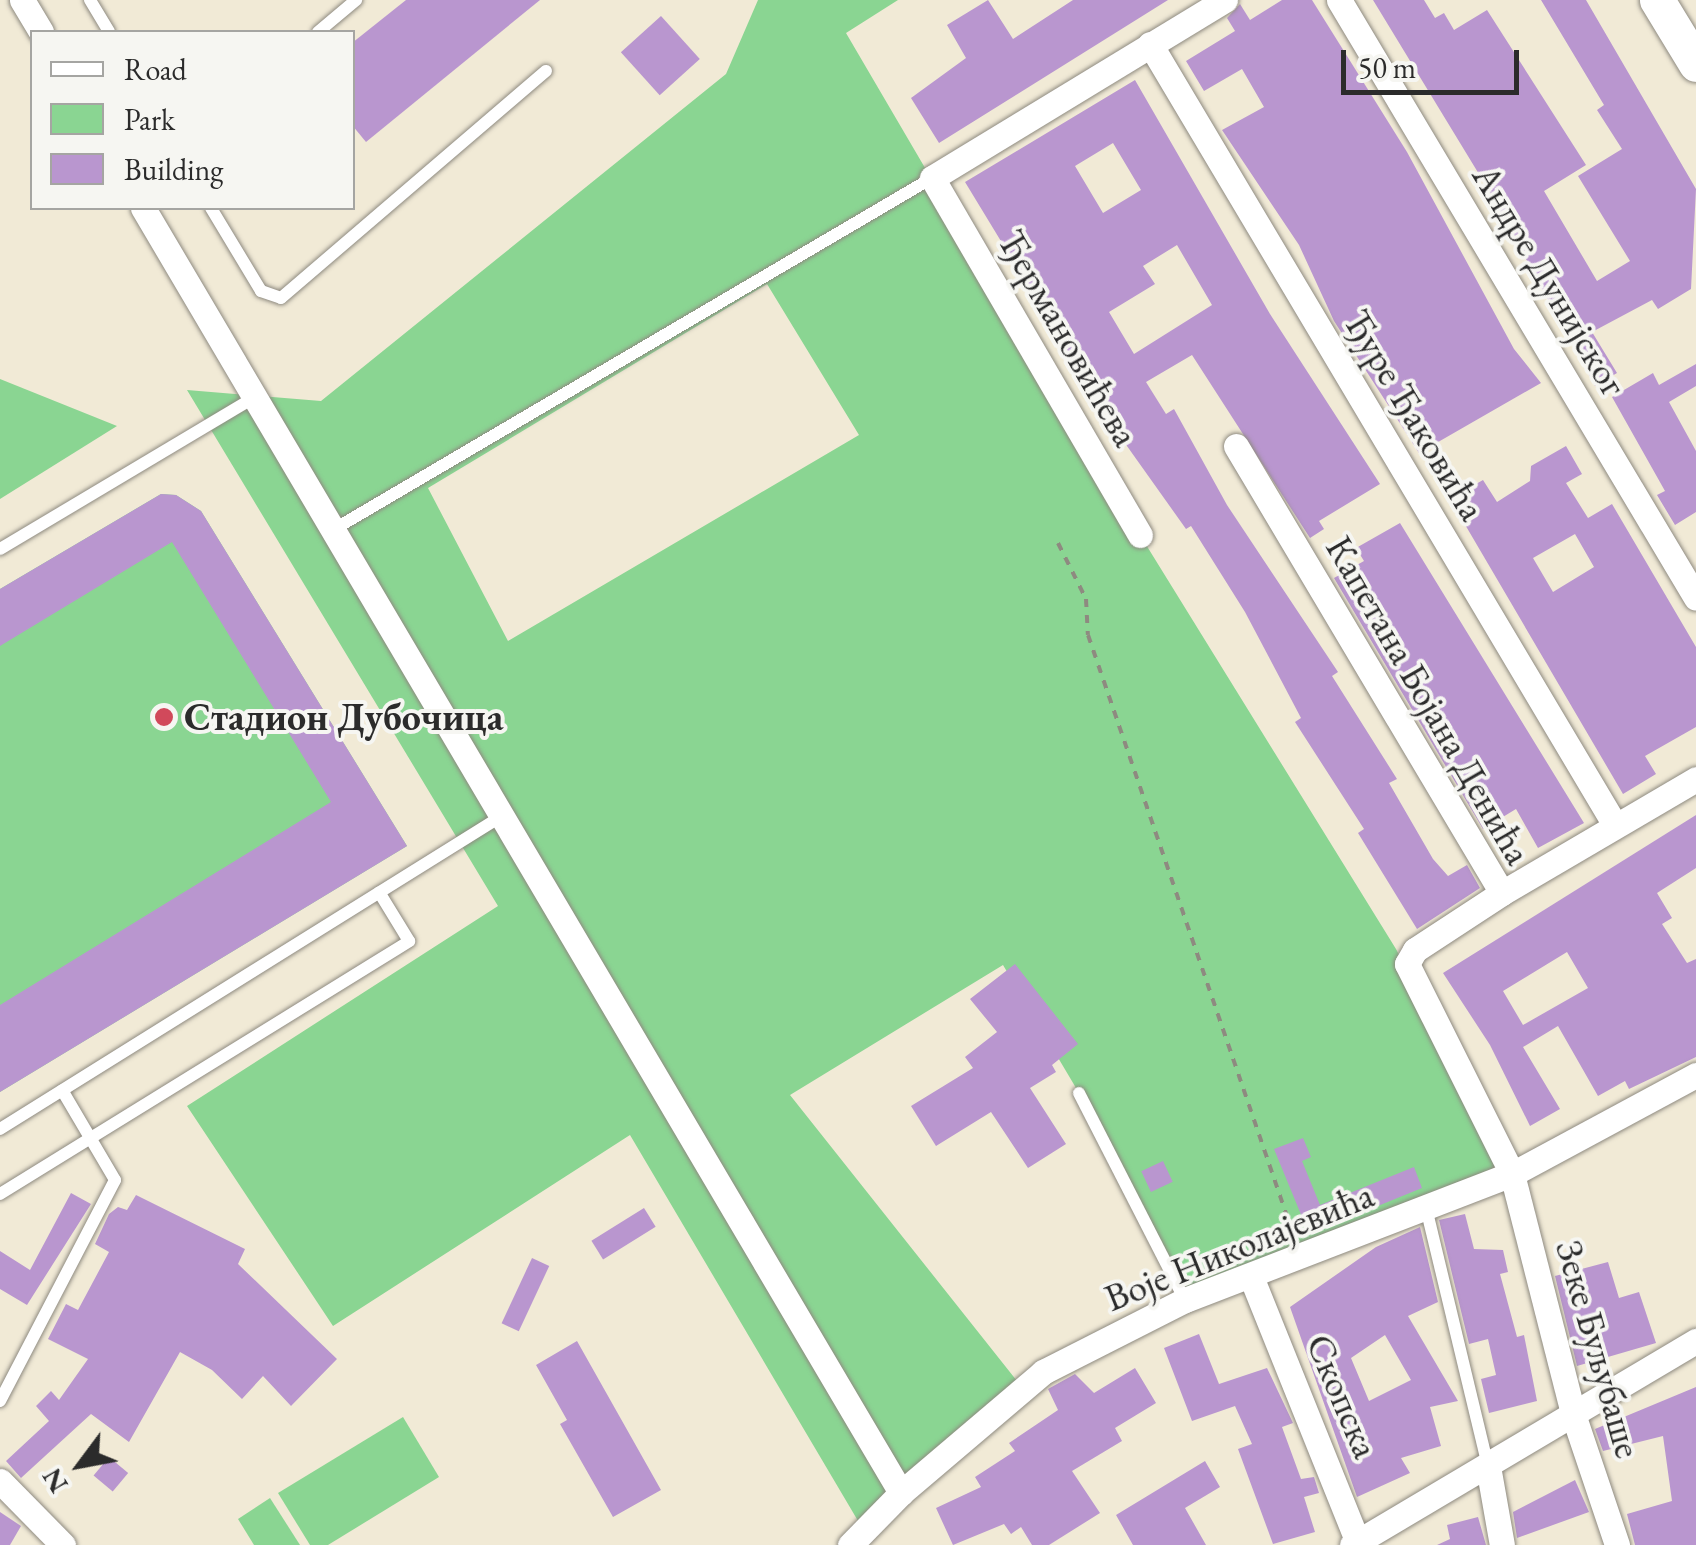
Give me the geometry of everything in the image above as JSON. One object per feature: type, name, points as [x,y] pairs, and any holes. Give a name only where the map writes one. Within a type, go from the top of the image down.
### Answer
[{"type":"main road","points":[[1657,0],[1696,64]]},
{"type":"street","points":[[22,0],[40,30]]},
{"type":"street","points":[[932,178],[1226,0]]},
{"type":"street","name":"Андре Дунијског","points":[[1339,0],[1696,598]]},
{"type":"street","name":"Ђуре Ђаковића","points":[[1150,44],[1615,825]]},
{"type":"street","name":"Ђермановићева","points":[[932,178],[1140,535]]},
{"type":"street","points":[[144,210],[900,1493]]},
{"type":"street","name":"Капетана Бојана Денића","points":[[1236,446],[1502,893],[1414,950],[1407,964],[1512,1174]]},
{"type":"street","points":[[1502,893],[1696,779]]},
{"type":"street","name":"Воје Николајевића","points":[[850,1545],[900,1493],[1021,1386],[1185,1300],[1252,1279],[1426,1212],[1512,1174],[1696,1075]]},
{"type":"street","name":"Зеке Буљубаше","points":[[1512,1174],[1574,1414],[1616,1545]]},
{"type":"street","name":"Скопска","points":[[1252,1279],[1357,1544]]},
{"type":"street","points":[[1357,1544],[1696,1341]]},
{"type":"street","points":[[1488,1466],[1502,1545]]},
{"type":"street","points":[[0,1481],[63,1545]]},
{"type":"lane","points":[[320,30],[356,0]]},
{"type":"lane","points":[[93,1],[108,30]]},
{"type":"lane","points":[[213,210],[261,291],[280,298],[546,71]]},
{"type":"lane","points":[[331,532],[932,178]]},
{"type":"lane","points":[[0,550],[253,398]]},
{"type":"lane","points":[[0,1129],[500,818]]},
{"type":"lane","points":[[0,1194],[409,941],[379,892]]},
{"type":"lane","points":[[0,1402],[115,1180],[62,1090]]},
{"type":"lane","points":[[1079,1093],[1185,1300]]},
{"type":"lane","points":[[1426,1212],[1488,1466]]},
{"type":"path","points":[[1058,543],[1086,599],[1099,670],[1302,1259]]},
{"type":"green space","points":[[758,0],[898,0],[846,33],[1140,535],[1396,949],[1512,1174],[1185,1300],[1079,1093],[1003,965],[790,1095],[1021,1386],[864,1531],[630,1135],[333,1326],[187,1106],[498,906],[187,390],[321,401],[726,74]],"holes":[[[767,284],[859,435],[508,641],[428,488]]]},
{"type":"green space","points":[[0,379],[117,426],[0,499]]},
{"type":"green space","name":"Стадион Дубочица","points":[[161,494],[176,495],[201,511],[407,846],[0,1092],[0,589]]},
{"type":"green space","points":[[403,1417],[439,1477],[328,1545],[310,1545],[278,1493]]},
{"type":"green space","points":[[270,1498],[300,1545],[254,1545],[238,1519]]},
{"type":"building","points":[[406,0],[540,0],[366,142],[355,129],[355,41]]},
{"type":"building","points":[[988,0],[1013,39],[1073,0],[1168,0],[939,143],[911,98],[966,58],[947,25]]},
{"type":"building","points":[[1282,0],[1312,0],[1407,152],[1514,349],[1541,383],[1419,453],[1334,321],[1299,245],[1222,130],[1264,107],[1242,69],[1204,91],[1186,61],[1235,31],[1227,18],[1240,4],[1250,20]]},
{"type":"building","points":[[1373,0],[1424,0],[1435,18],[1444,13],[1454,30],[1487,10],[1586,165],[1544,191],[1597,281],[1630,261],[1578,176],[1622,149],[1597,110],[1604,105],[1541,0],[1586,0],[1696,189],[1691,289],[1658,309],[1652,300],[1592,332],[1617,373],[1595,386],[1485,184]]},
{"type":"building","points":[[661,16],[700,59],[660,95],[621,52]]},
{"type":"building","points":[[1135,80],[1270,314],[1380,484],[1319,521],[1324,529],[1310,538],[1192,355],[1146,382],[1166,414],[1174,409],[1227,505],[1338,672],[1332,676],[1397,779],[1389,783],[1433,859],[1448,876],[1467,865],[1480,888],[1417,929],[1358,833],[1364,829],[1295,722],[1301,718],[1245,612],[1191,526],[1186,529],[1117,432],[965,182]],"holes":[[[1113,143],[1141,190],[1103,213],[1075,166]],[[1177,245],[1212,305],[1134,354],[1109,312],[1155,284],[1143,266]]]},
{"type":"building","points":[[1696,364],[1696,386],[1669,402],[1696,451],[1696,512],[1675,525],[1657,495],[1665,491],[1612,397],[1653,373],[1659,385]]},
{"type":"building","points":[[1566,446],[1582,474],[1566,483],[1588,518],[1612,504],[1696,647],[1696,727],[1645,756],[1656,774],[1623,794],[1450,499],[1483,480],[1497,502],[1530,481],[1531,466]],"holes":[[[1575,534],[1594,567],[1553,592],[1533,558]]]},
{"type":"building","points":[[161,494],[176,495],[201,511],[407,846],[0,1092],[0,1005],[331,802],[172,542],[0,646],[0,589]]},
{"type":"building","points":[[1400,523],[1584,823],[1538,848],[1516,809],[1483,829],[1334,578],[1364,561],[1356,548]]},
{"type":"building","points":[[1696,815],[1696,868],[1657,893],[1672,918],[1662,924],[1687,963],[1696,959],[1696,1057],[1629,1089],[1625,1081],[1598,1096],[1558,1026],[1523,1047],[1560,1109],[1530,1126],[1490,1045],[1443,973]],"holes":[[[1567,952],[1588,988],[1523,1025],[1503,991]]]},
{"type":"building","points":[[1015,964],[1078,1044],[1052,1065],[1056,1072],[1030,1088],[1066,1144],[1028,1168],[991,1112],[936,1146],[911,1106],[973,1068],[965,1057],[997,1032],[970,999]]},
{"type":"building","points":[[1303,1138],[1311,1157],[1302,1161],[1320,1205],[1414,1167],[1422,1188],[1309,1234],[1274,1149]]},
{"type":"building","points":[[1163,1161],[1173,1182],[1151,1192],[1141,1171]]},
{"type":"building","points":[[71,1193],[91,1204],[27,1305],[0,1289],[0,1251],[30,1270]]},
{"type":"building","points":[[136,1195],[245,1249],[238,1264],[337,1359],[291,1406],[263,1376],[242,1399],[212,1370],[180,1352],[129,1442],[91,1414],[21,1478],[6,1461],[49,1421],[36,1406],[51,1391],[59,1400],[88,1359],[48,1339],[66,1304],[78,1310],[109,1252],[95,1244],[109,1214],[118,1207],[127,1210]]},
{"type":"building","points":[[644,1208],[656,1227],[603,1260],[591,1241]]},
{"type":"building","points":[[1465,1214],[1474,1249],[1503,1250],[1508,1272],[1500,1274],[1517,1337],[1524,1335],[1537,1401],[1489,1413],[1481,1379],[1496,1375],[1488,1339],[1469,1344],[1439,1220]]},
{"type":"building","points":[[1420,1227],[1438,1302],[1408,1316],[1458,1401],[1430,1407],[1441,1446],[1401,1458],[1410,1473],[1357,1497],[1290,1307],[1376,1247]],"holes":[[[1385,1335],[1411,1380],[1369,1401],[1351,1358]]]},
{"type":"building","points":[[532,1258],[549,1266],[519,1331],[502,1323]]},
{"type":"building","points":[[1608,1262],[1619,1298],[1639,1292],[1656,1343],[1577,1366],[1555,1276]]},
{"type":"building","points":[[1199,1334],[1219,1384],[1267,1368],[1293,1423],[1282,1427],[1301,1479],[1314,1477],[1319,1493],[1304,1497],[1315,1532],[1273,1544],[1238,1449],[1252,1444],[1235,1406],[1192,1421],[1164,1348]]},
{"type":"building","points":[[577,1341],[661,1490],[613,1517],[560,1424],[567,1420],[536,1365]]},
{"type":"building","points":[[1135,1368],[1156,1403],[1115,1428],[1122,1441],[1072,1471],[1100,1513],[1049,1545],[1032,1545],[1021,1527],[1011,1534],[1004,1524],[953,1545],[936,1508],[981,1487],[975,1477],[1015,1451],[1009,1443],[1058,1410],[1048,1389],[1075,1374],[1094,1393]]},
{"type":"building","points":[[1696,1387],[1696,1545],[1635,1545],[1627,1514],[1672,1501],[1663,1436],[1603,1451],[1595,1429]]},
{"type":"building","points":[[109,1457],[128,1473],[113,1491],[94,1475]]},
{"type":"building","points":[[1205,1461],[1220,1487],[1185,1508],[1206,1545],[1133,1545],[1116,1515]]},
{"type":"building","points":[[1575,1480],[1589,1512],[1517,1538],[1513,1512]]},
{"type":"building","points":[[0,1512],[21,1526],[10,1545],[0,1545]]},
{"type":"building","points":[[1478,1517],[1486,1545],[1437,1545],[1450,1539],[1447,1525]]},
{"type":"place","name":"Стадион Дубочица","points":[[164,717]]}]
